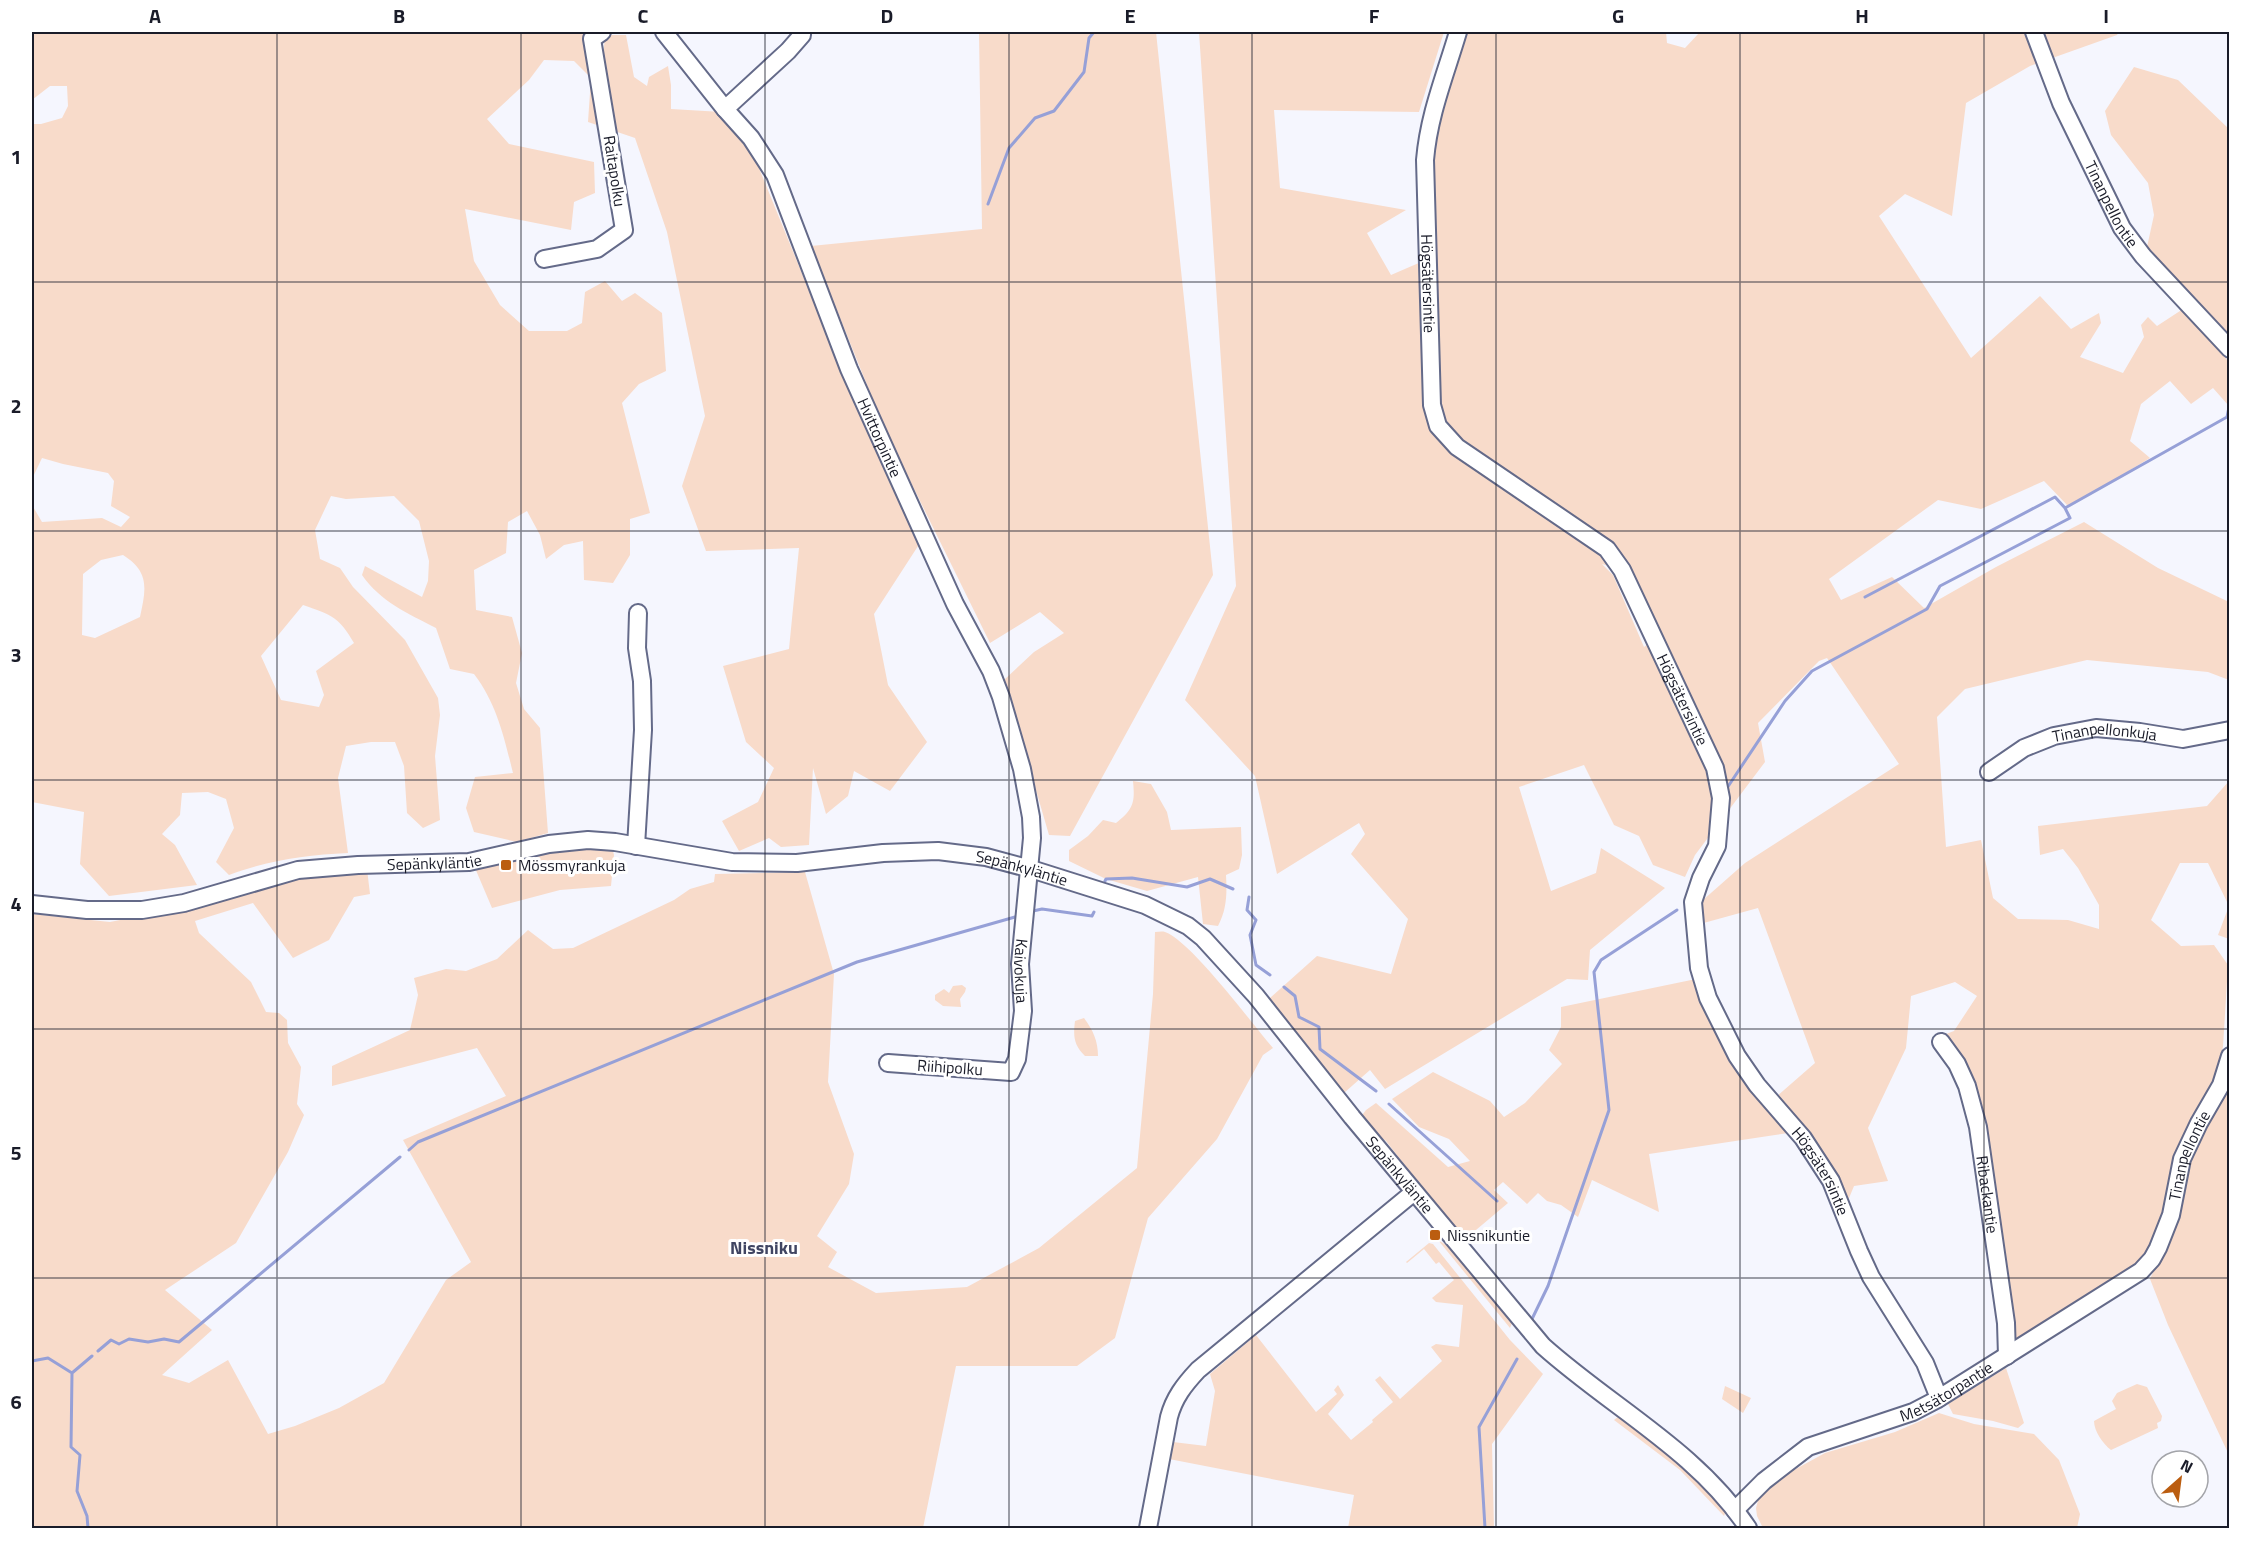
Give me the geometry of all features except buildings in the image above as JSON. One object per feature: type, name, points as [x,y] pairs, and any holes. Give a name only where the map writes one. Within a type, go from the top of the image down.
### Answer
[{"type":"street","name":"Raitapolku","points":[[544,259],[597,249],[624,230],[592,39],[602,32]]},
{"type":"street","name":"Hvittorpintie","points":[[664,32],[765,156],[775,175],[854,380],[955,604],[997,686],[1022,769],[1031,817],[1031,869]]},
{"type":"street","points":[[725,109],[789,51],[802,32]]},
{"type":"street","name":"Högsätersintie","points":[[1458,32],[1436,97],[1428,129],[1425,160],[1432,405],[1438,426],[1457,447],[1607,549],[1622,570],[1715,768],[1721,798],[1717,846],[1701,878],[1693,902],[1699,968],[1708,999],[1737,1056],[1757,1085],[1803,1137],[1831,1181],[1858,1251],[1871,1277],[1925,1364],[1939,1398]]},
{"type":"street","name":"Tinanpellontie","points":[[2034,32],[2061,104],[2122,228],[2143,256],[2229,349]]},
{"type":"street","points":[[636,846],[643,730],[642,681],[637,648],[638,613]]},
{"type":"street","name":"Tinanpellonkuja","points":[[1989,772],[2024,748],[2054,736],[2096,728],[2183,739],[2229,730]]},
{"type":"street","name":"Sepänkyläntie","points":[[32,904],[87,910],[141,910],[184,903],[298,870],[358,865],[469,862],[549,844],[588,840],[706,859],[760,864],[797,863],[883,853],[938,851],[986,857],[1145,905],[1188,926],[1203,938],[1256,996],[1543,1346],[1701,1471],[1748,1528]]},
{"type":"street","name":"Kaivokuja","points":[[1011,1072],[1017,1059],[1023,1011],[1020,964],[1031,869]]},
{"type":"street","name":"Ribackantie","points":[[1941,1042],[1958,1064],[1967,1086],[1978,1127],[2006,1323],[2007,1356]]},
{"type":"street","name":"Tinanpellontie","points":[[2152,1259],[2171,1215],[2182,1159],[2221,1084],[2229,1056]]},
{"type":"street","name":"Riihipolku","points":[[888,1063],[1011,1072]]},
{"type":"street","points":[[1148,1528],[1169,1417],[1173,1402],[1183,1386],[1198,1370],[1414,1191]]},
{"type":"street","name":"Metsätorpantie","points":[[1735,1510],[1764,1481],[1809,1447],[1904,1415],[1939,1398],[2141,1271],[2152,1259]]},
{"type":"shaded area","points":[[32,32],[593,32],[588,34],[585,55],[603,60],[605,35],[626,35],[634,77],[647,86],[649,77],[668,66],[671,109],[722,112],[752,151],[861,418],[920,543],[874,614],[888,685],[927,742],[890,791],[854,771],[848,796],[826,814],[813,768],[809,845],[781,847],[769,838],[739,851],[722,821],[758,802],[774,768],[746,742],[723,666],[789,649],[799,548],[706,551],[682,486],[705,416],[667,232],[635,138],[588,122],[591,78],[574,61],[544,60],[529,80],[487,119],[509,144],[594,162],[595,193],[574,202],[571,230],[465,209],[474,261],[500,305],[529,331],[567,331],[582,323],[585,292],[605,281],[622,301],[635,293],[662,313],[666,371],[639,384],[622,403],[650,513],[630,519],[630,555],[613,583],[584,580],[583,541],[564,545],[546,559],[540,535],[527,511],[508,522],[506,553],[474,570],[476,610],[512,617],[522,653],[516,683],[524,709],[540,728],[548,833],[517,842],[474,832],[466,808],[475,777],[513,773],[503,734],[489,697],[474,674],[450,669],[436,628],[386,600],[362,575],[365,566],[422,597],[428,581],[429,561],[419,521],[394,496],[346,499],[331,496],[315,530],[320,559],[340,568],[353,587],[405,640],[438,698],[440,715],[435,756],[440,820],[423,828],[407,813],[404,766],[395,742],[371,742],[346,746],[338,778],[348,853],[288,859],[229,875],[216,862],[234,828],[226,799],[208,792],[182,793],[180,815],[162,834],[175,845],[197,885],[109,896],[80,864],[84,812],[32,802],[32,505],[42,522],[102,518],[121,527],[130,517],[111,506],[114,481],[108,473],[42,458],[32,479],[32,124],[62,118],[68,106],[67,86],[50,86],[32,100]],"holes":[[[123,555],[138,568],[144,582],[144,598],[140,617],[95,638],[82,635],[83,574],[101,560]],[[303,605],[334,618],[354,643],[316,671],[324,695],[319,707],[281,700],[261,656]]]},
{"type":"shaded area","points":[[979,32],[1156,32],[1213,575],[1070,836],[1049,835],[1004,680],[1034,652],[1064,633],[1040,612],[990,643],[886,432],[811,246],[982,229]]},
{"type":"shaded area","points":[[1199,32],[1444,32],[1419,112],[1274,110],[1280,188],[1406,210],[1367,233],[1391,275],[1428,259],[1425,160],[1458,32],[1666,32],[1667,43],[1685,48],[1700,32],[2119,32],[2117,35],[2030,66],[1966,103],[1952,216],[1905,194],[1879,216],[1971,358],[2040,296],[2071,329],[2099,313],[2101,323],[2080,357],[2123,373],[2144,337],[2141,325],[2148,317],[2157,326],[2183,309],[2229,362],[2228,405],[2213,388],[2191,404],[2170,381],[2141,404],[2130,441],[2150,458],[2069,507],[2044,481],[1981,509],[1938,500],[1829,579],[1841,600],[1892,577],[1924,608],[1996,567],[2084,522],[2158,568],[2229,602],[2229,680],[2208,672],[2087,660],[1965,689],[1937,717],[1946,847],[1981,840],[1993,898],[2018,919],[2068,920],[2099,929],[2099,905],[2078,868],[2063,849],[2040,855],[2038,826],[2207,806],[2229,781],[2229,906],[2208,863],[2180,863],[2151,920],[2181,946],[2214,945],[2228,965],[2223,1047],[2213,1080],[2174,1154],[2163,1210],[2147,1254],[2133,1269],[2016,1341],[2010,1337],[1971,1075],[1946,1034],[1954,1031],[1977,996],[1955,982],[1911,996],[1906,1048],[1868,1128],[1888,1181],[1854,1186],[1847,1203],[1776,1097],[1815,1063],[1758,908],[1700,924],[1703,900],[1745,863],[1899,764],[1827,658],[1819,661],[1758,723],[1765,762],[1695,855],[1685,877],[1653,865],[1639,836],[1614,825],[1584,765],[1519,787],[1551,891],[1596,873],[1601,848],[1665,888],[1590,950],[1588,980],[1567,979],[1385,1089],[1370,1070],[1344,1093],[1269,999],[1317,956],[1391,974],[1408,919],[1351,854],[1365,834],[1359,823],[1277,874],[1255,776],[1185,700],[1236,586]],"holes":[[[1602,564],[1622,570],[1655,639],[1644,647],[1613,575]]]},
{"type":"shaded area","points":[[2134,67],[2178,80],[2229,129],[2229,337],[2147,247],[2154,215],[2148,183],[2111,135],[2105,111]]},
{"type":"shaded area","points":[[1133,781],[1151,784],[1167,812],[1171,830],[1241,827],[1242,855],[1239,869],[1226,875],[1226,901],[1218,926],[1203,924],[1198,877],[1147,891],[1106,879],[1069,861],[1069,850],[1088,836],[1103,820],[1116,823],[1127,813],[1133,800]]},
{"type":"shaded area","points":[[575,846],[612,847],[614,855],[611,886],[560,890],[492,908],[475,868]]},
{"type":"shaded area","points":[[367,869],[370,894],[354,897],[329,940],[293,958],[253,903],[195,921],[199,933],[251,982],[266,1012],[279,1013],[287,1020],[288,1043],[301,1067],[297,1104],[304,1115],[288,1152],[236,1243],[165,1290],[212,1330],[162,1375],[189,1383],[228,1360],[268,1434],[339,1408],[384,1383],[446,1280],[471,1262],[403,1140],[506,1096],[477,1048],[332,1086],[332,1066],[410,1030],[418,995],[414,978],[446,969],[466,971],[497,959],[528,930],[553,949],[573,948],[674,900],[690,889],[714,882],[715,874],[805,872],[834,974],[828,1082],[854,1154],[849,1184],[817,1236],[837,1252],[828,1267],[876,1293],[967,1287],[1039,1248],[1137,1168],[1153,994],[1155,932],[1165,932],[1190,950],[1273,1048],[1263,1055],[1217,1139],[1148,1218],[1115,1338],[1077,1366],[956,1366],[923,1528],[32,1528],[32,914],[110,922],[206,903],[284,878]]},
{"type":"shaded area","points":[[2229,906],[2229,939],[2218,935]]},
{"type":"shaded area","points":[[1696,979],[1795,1132],[1649,1154],[1659,1212],[1592,1180],[1578,1217],[1561,1205],[1547,1201],[1538,1193],[1527,1204],[1503,1182],[1494,1190],[1508,1203],[1463,1241],[1386,1141],[1360,1118],[1376,1103],[1448,1167],[1470,1161],[1449,1139],[1419,1127],[1392,1099],[1433,1072],[1490,1101],[1504,1117],[1525,1103],[1562,1064],[1549,1050],[1561,1027],[1561,1007]]},
{"type":"shaded area","points":[[962,985],[966,988],[960,999],[961,1007],[943,1006],[935,1000],[935,995],[944,989],[949,993],[953,986]]},
{"type":"shaded area","points":[[1084,1018],[1094,1036],[1098,1056],[1085,1056],[1076,1044],[1075,1021]]},
{"type":"shaded area","points":[[2229,1082],[2229,1455],[2168,1325],[2150,1279],[2178,1218],[2189,1162]]},
{"type":"shaded area","points":[[1438,1240],[1453,1249],[1513,1321],[1510,1328]]},
{"type":"shaded area","points":[[1429,1243],[1433,1244],[1510,1340],[1543,1374],[1492,1444],[1494,1528],[1348,1528],[1354,1495],[1169,1459],[1173,1442],[1206,1446],[1215,1391],[1210,1374],[1256,1335],[1316,1412],[1337,1394],[1334,1390],[1338,1385],[1344,1395],[1328,1414],[1351,1440],[1373,1422],[1372,1420],[1393,1402],[1375,1380],[1380,1376],[1400,1399],[1442,1361],[1431,1347],[1436,1344],[1459,1347],[1463,1305],[1436,1302],[1432,1298],[1454,1280],[1439,1262],[1436,1264],[1424,1249],[1406,1262]]},
{"type":"shaded area","points":[[2006,1368],[2024,1423],[2018,1428],[1953,1414],[1948,1404]]},
{"type":"shaded area","points":[[2137,1384],[2147,1387],[2162,1416],[2161,1421],[2157,1423],[2158,1428],[2111,1450],[2100,1437],[2094,1421],[2116,1409],[2112,1401],[2117,1393]]},
{"type":"shaded area","points":[[1725,1386],[1751,1398],[1743,1413],[1722,1399]]},
{"type":"shaded area","points":[[1939,1413],[1974,1424],[2034,1434],[2059,1460],[2080,1514],[2077,1528],[1763,1528],[1757,1516],[1756,1508],[1759,1497],[1794,1470],[1825,1453],[1895,1432]]},
{"type":"shaded area","points":[[1619,1416],[1679,1460],[1726,1511],[1724,1516],[1680,1470],[1614,1420]]},
{"type":"waterway","points":[[988,204],[1009,148],[1035,118],[1054,111],[1084,72],[1089,38],[1094,32]]},
{"type":"waterway","points":[[1727,788],[1785,701],[1812,671],[1927,609],[1940,586],[2070,518],[2065,508],[2227,417],[2230,402]]},
{"type":"waterway","points":[[1865,597],[2055,497],[2065,508]]},
{"type":"waterway","points":[[1105,881],[1106,879],[1132,878],[1187,887],[1210,879],[1233,889]]},
{"type":"waterway","points":[[1249,897],[1247,910],[1256,920],[1250,935],[1256,965],[1270,975]]},
{"type":"waterway","points":[[1033,911],[1042,909],[1092,916],[1094,912]]},
{"type":"waterway","points":[[1532,1319],[1548,1286],[1609,1110],[1594,972],[1601,960],[1677,910]]},
{"type":"waterway","points":[[409,1150],[418,1142],[857,962],[1015,917]]},
{"type":"waterway","points":[[1284,987],[1295,996],[1299,1017],[1319,1027],[1320,1049],[1376,1091]]},
{"type":"waterway","points":[[1389,1104],[1497,1201]]},
{"type":"waterway","points":[[98,1351],[111,1340],[119,1344],[129,1339],[148,1342],[164,1339],[179,1342],[400,1157]]},
{"type":"waterway","points":[[32,1361],[48,1358],[72,1373],[92,1356]]},
{"type":"waterway","points":[[1485,1528],[1479,1427],[1517,1359]]},
{"type":"waterway","points":[[72,1373],[71,1447],[80,1455],[77,1491],[87,1516],[88,1528]]},
{"type":"place","name":"Mössmyrankuja","points":[[506,865]]},
{"type":"place","name":"Nissnikuntie","points":[[1435,1235]]},
{"type":"district","name":"Nissniku","points":[[764,1248]]}]
